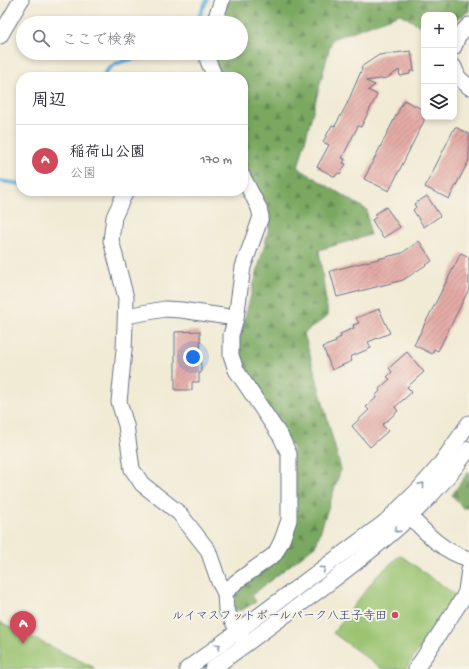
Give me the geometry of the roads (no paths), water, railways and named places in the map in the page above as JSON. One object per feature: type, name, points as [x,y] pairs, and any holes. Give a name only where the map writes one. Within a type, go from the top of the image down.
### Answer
[{"type":"street","points":[[0,36],[22,0]]},
{"type":"street","points":[[216,16],[222,0]]},
{"type":"street","points":[[457,38],[469,24]]},
{"type":"street","points":[[208,60],[213,72]]},
{"type":"street","points":[[457,74],[469,87]]},
{"type":"street","points":[[225,593],[236,582],[275,554],[289,520],[290,454],[281,437],[236,370],[231,355],[231,335],[236,318],[243,267],[261,217],[259,208],[248,187]]},
{"type":"street","points":[[124,196],[114,218],[111,240],[126,298],[126,316],[119,402],[126,425],[132,469],[142,484],[178,513],[208,550],[219,582],[225,593],[226,610],[242,638]]},
{"type":"street","points":[[126,316],[170,310],[236,318]]},
{"type":"street","points":[[407,512],[469,423]]},
{"type":"street","points":[[187,669],[242,638],[369,554],[407,512],[450,475],[469,449]]},
{"type":"street","points":[[407,512],[436,542],[449,551],[469,559]]},
{"type":"street","points":[[416,669],[463,598],[466,591],[469,569]]},
{"type":"street","points":[[212,669],[242,638]]},
{"type":"waterway","points":[[199,16],[207,0]]},
{"type":"waterway","points":[[106,72],[116,64],[131,60]]},
{"type":"waterway","points":[[0,181],[16,183]]},
{"type":"place","name":"ルイマスフットボールパーク八王子寺田","points":[[395,615]]},
{"type":"place","name":"稲荷山公園","points":[[23,644]]}]
